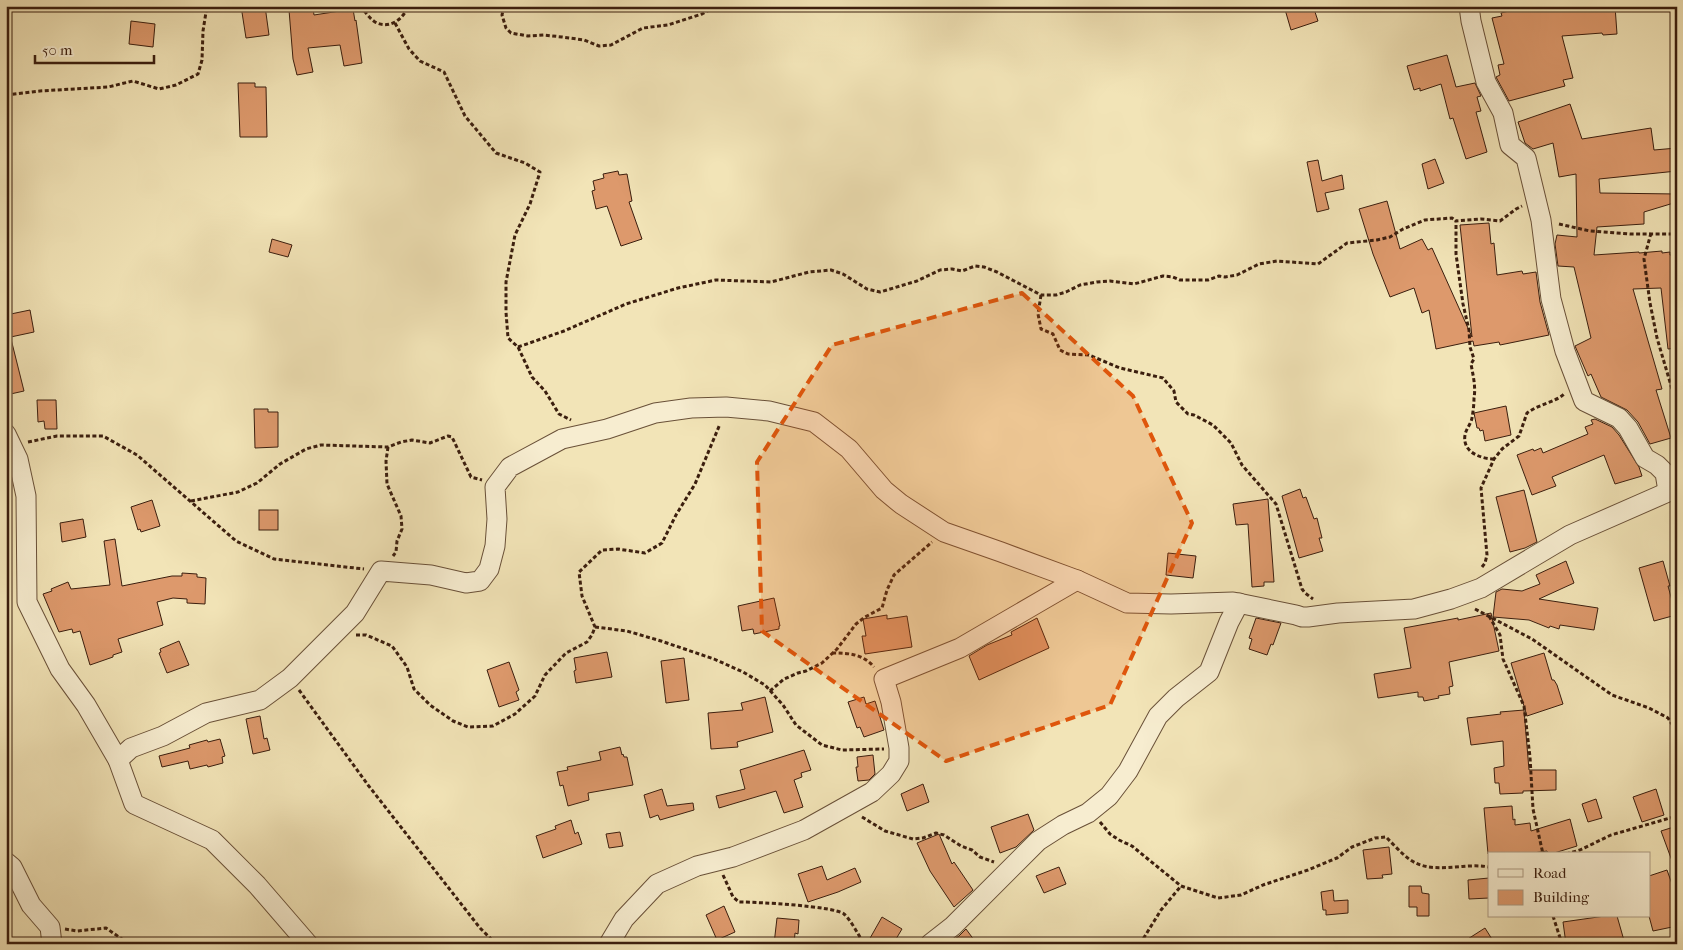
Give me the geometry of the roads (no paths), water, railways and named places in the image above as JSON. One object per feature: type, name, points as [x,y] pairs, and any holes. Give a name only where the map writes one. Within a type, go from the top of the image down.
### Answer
[{"type":"street","points":[[118,760],[131,748],[163,736],[206,713],[260,700],[290,678],[355,612],[381,571],[431,575],[466,583],[480,581],[489,569],[495,546],[497,519],[495,488],[510,467],[562,439],[597,432],[655,413],[691,408],[726,408],[769,411],[814,422],[849,449],[884,490],[901,504],[944,532],[1077,580],[1127,603],[1239,603],[1302,617],[1414,609],[1455,598],[1481,588],[1570,535],[1673,489],[1666,473],[1645,458],[1628,428],[1619,418],[1584,401],[1565,351],[1551,299],[1539,212],[1526,158],[1510,145],[1502,113],[1486,82],[1469,6]]},
{"type":"street","points":[[9,440],[18,459],[26,496],[27,602],[60,669],[86,705],[118,760],[134,804],[212,840],[257,885],[308,944]]},
{"type":"street","points":[[609,944],[624,919],[657,884],[697,866],[733,857],[804,830],[872,792],[891,774],[899,761],[899,748],[891,702],[884,679],[960,648],[1077,580]]},
{"type":"street","points":[[930,944],[953,926],[1038,841],[1063,825],[1088,813],[1109,796],[1128,771],[1158,716],[1176,698],[1209,672],[1229,622],[1239,603]]},
{"type":"street","points":[[6,862],[12,868],[31,905],[51,935]]}]
